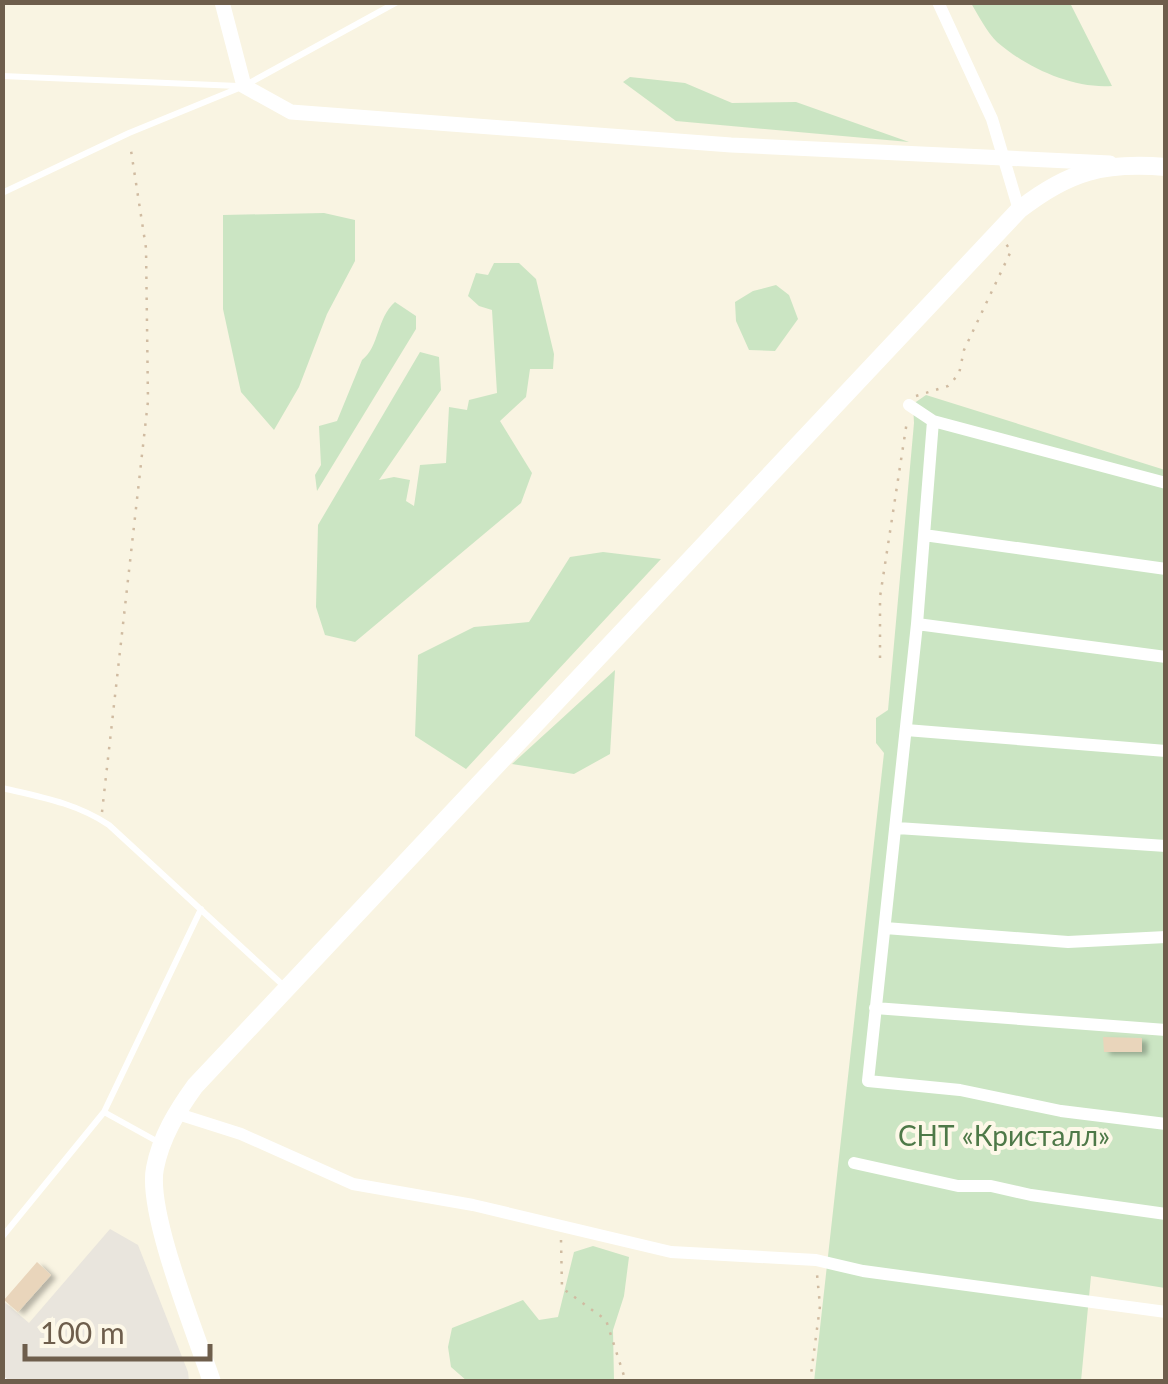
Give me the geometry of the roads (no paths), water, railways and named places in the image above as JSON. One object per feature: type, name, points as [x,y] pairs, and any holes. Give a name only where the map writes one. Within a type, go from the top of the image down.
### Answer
[{"type":"main road","points":[[212,1382],[153,1202],[154,1169],[162,1144],[175,1114],[195,1086],[1019,210],[1048,188],[1089,170],[1124,164],[1166,167]]},
{"type":"street","points":[[222,2],[244,86],[291,112],[731,145],[1124,164]]},
{"type":"street","points":[[938,2],[992,119],[1019,210]]},
{"type":"street","points":[[909,405],[932,421],[1166,484]]},
{"type":"street","points":[[932,421],[918,624],[868,1081],[960,1090],[1061,1111],[1166,1124]]},
{"type":"street","points":[[924,535],[1166,568]]},
{"type":"street","points":[[918,624],[1166,657]]},
{"type":"street","points":[[906,730],[1166,751]]},
{"type":"street","points":[[897,828],[1166,846]]},
{"type":"street","points":[[885,928],[1068,942],[1166,937]]},
{"type":"street","points":[[875,1008],[1166,1030]]},
{"type":"street","points":[[175,1114],[241,1134],[353,1184],[473,1205],[671,1252],[816,1260],[986,1289],[1166,1312]]},
{"type":"street","points":[[854,1162],[958,1186],[991,1186],[1166,1214]]},
{"type":"lane","points":[[2,193],[129,132],[244,86],[397,2]]},
{"type":"lane","points":[[2,76],[244,86]]},
{"type":"lane","points":[[2,788],[61,801],[102,820],[286,988]]},
{"type":"lane","points":[[2,1237],[104,1112],[201,909]]},
{"type":"lane","points":[[104,1112],[162,1144]]},
{"type":"park label","name":"СНТ «Кристалл»","points":[[1004,1136]]}]
